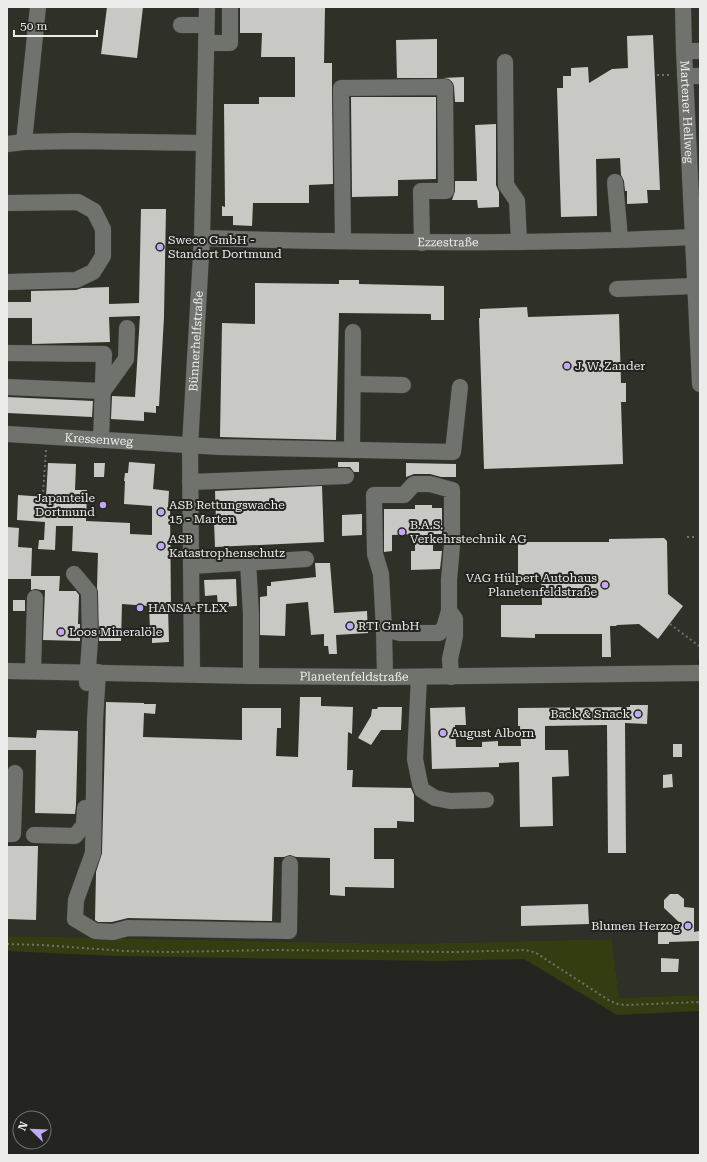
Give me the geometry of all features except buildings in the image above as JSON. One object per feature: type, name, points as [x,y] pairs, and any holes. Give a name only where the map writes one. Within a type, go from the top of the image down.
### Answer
[{"type":"street","points":[[24,142],[38,7]]},
{"type":"street","name":"Bünnerhelfstraße","points":[[192,674],[190,446],[202,238],[207,7]]},
{"type":"street","points":[[206,43],[230,43],[230,7]]},
{"type":"street","name":"Martener Hellweg","points":[[683,7],[684,51],[695,186],[693,237],[697,291],[700,384]]},
{"type":"street","points":[[181,25],[206,25]]},
{"type":"street","points":[[684,51],[700,51]]},
{"type":"street","points":[[505,62],[506,185],[517,201],[519,242]]},
{"type":"street","points":[[343,241],[341,88],[445,87],[446,191],[421,191],[422,243]]},
{"type":"street","points":[[7,144],[24,142],[204,143]]},
{"type":"street","points":[[615,182],[620,240]]},
{"type":"street","points":[[7,203],[78,202],[94,211],[103,229],[103,256],[93,272],[76,280],[7,282]]},
{"type":"street","name":"Ezzestraße","points":[[202,238],[422,243],[620,240],[693,237]]},
{"type":"street","points":[[617,289],[697,291]]},
{"type":"street","points":[[103,392],[126,358],[127,328]]},
{"type":"street","points":[[352,450],[354,332]]},
{"type":"street","points":[[7,352],[104,354],[101,440]]},
{"type":"street","points":[[353,384],[403,385]]},
{"type":"street","points":[[7,387],[103,392]]},
{"type":"street","name":"Kressenweg","points":[[7,434],[190,446],[453,452],[460,387]]},
{"type":"street","points":[[190,482],[346,476]]},
{"type":"street","points":[[384,629],[400,633],[439,633],[444,628],[449,611],[449,580],[452,545],[452,490],[430,484],[414,484],[404,495],[374,495],[375,554],[381,574],[385,677]]},
{"type":"street","points":[[191,566],[306,559]]},
{"type":"street","points":[[248,562],[251,614],[251,676]]},
{"type":"street","points":[[74,574],[90,592],[90,640],[95,720],[92,852],[76,900],[75,919],[95,931],[113,932],[128,928],[289,931],[290,864]]},
{"type":"street","points":[[33,671],[35,598]]},
{"type":"street","points":[[449,611],[455,619],[455,636],[450,659],[451,677]]},
{"type":"street","name":"Planetenfeldstraße","points":[[7,671],[385,677],[700,673]]},
{"type":"street","points":[[34,835],[75,836],[84,825],[93,672]]},
{"type":"street","points":[[419,677],[415,760],[422,790],[435,798],[450,801],[486,800]]},
{"type":"street","points":[[7,834],[12,834],[15,773]]},
{"type":"path","points":[[657,75],[686,75]]},
{"type":"path","points":[[46,497],[43,497],[43,494],[47,437]]},
{"type":"path","points":[[687,537],[695,537]]},
{"type":"path","points":[[670,624],[699,646]]},
{"type":"path","points":[[7,944],[169,952],[274,950],[455,952],[525,950],[539,956],[610,1001],[618,1004],[700,1002]]},
{"type":"shaded area","points":[[7,7],[700,7],[700,659],[698,659],[700,703],[700,995],[619,998],[612,939],[402,944],[7,936]]},
{"type":"green space","points":[[7,936],[402,944],[612,939],[619,998],[700,995],[699,1011],[617,1015],[524,959],[440,961],[114,956],[7,951]]},
{"type":"place","name":"Sweco GmbH - Standort Dortmund","points":[[160,247]]},
{"type":"place","name":"J. W. Zander","points":[[567,366]]},
{"type":"place","name":"Japanteile Dortmund","points":[[103,505]]},
{"type":"place","name":"ASB Rettungswache 15 - Marten","points":[[161,512]]},
{"type":"place","name":"B.A.S. Verkehrstechnik AG","points":[[402,532]]},
{"type":"place","name":"ASB Katastrophenschutz","points":[[161,546]]},
{"type":"place","name":"VAG Hülpert Autohaus Planetenfeldstraße","points":[[605,585]]},
{"type":"place","name":"HANSA-FLEX","points":[[140,608]]},
{"type":"place","name":"RTI GmbH","points":[[350,626]]},
{"type":"place","name":"Loos Mineralöle","points":[[61,632]]},
{"type":"place","name":"Back & Snack","points":[[638,714]]},
{"type":"place","name":"August Alborn","points":[[443,733]]},
{"type":"place","name":"Blumen Herzog","points":[[688,926]]}]
